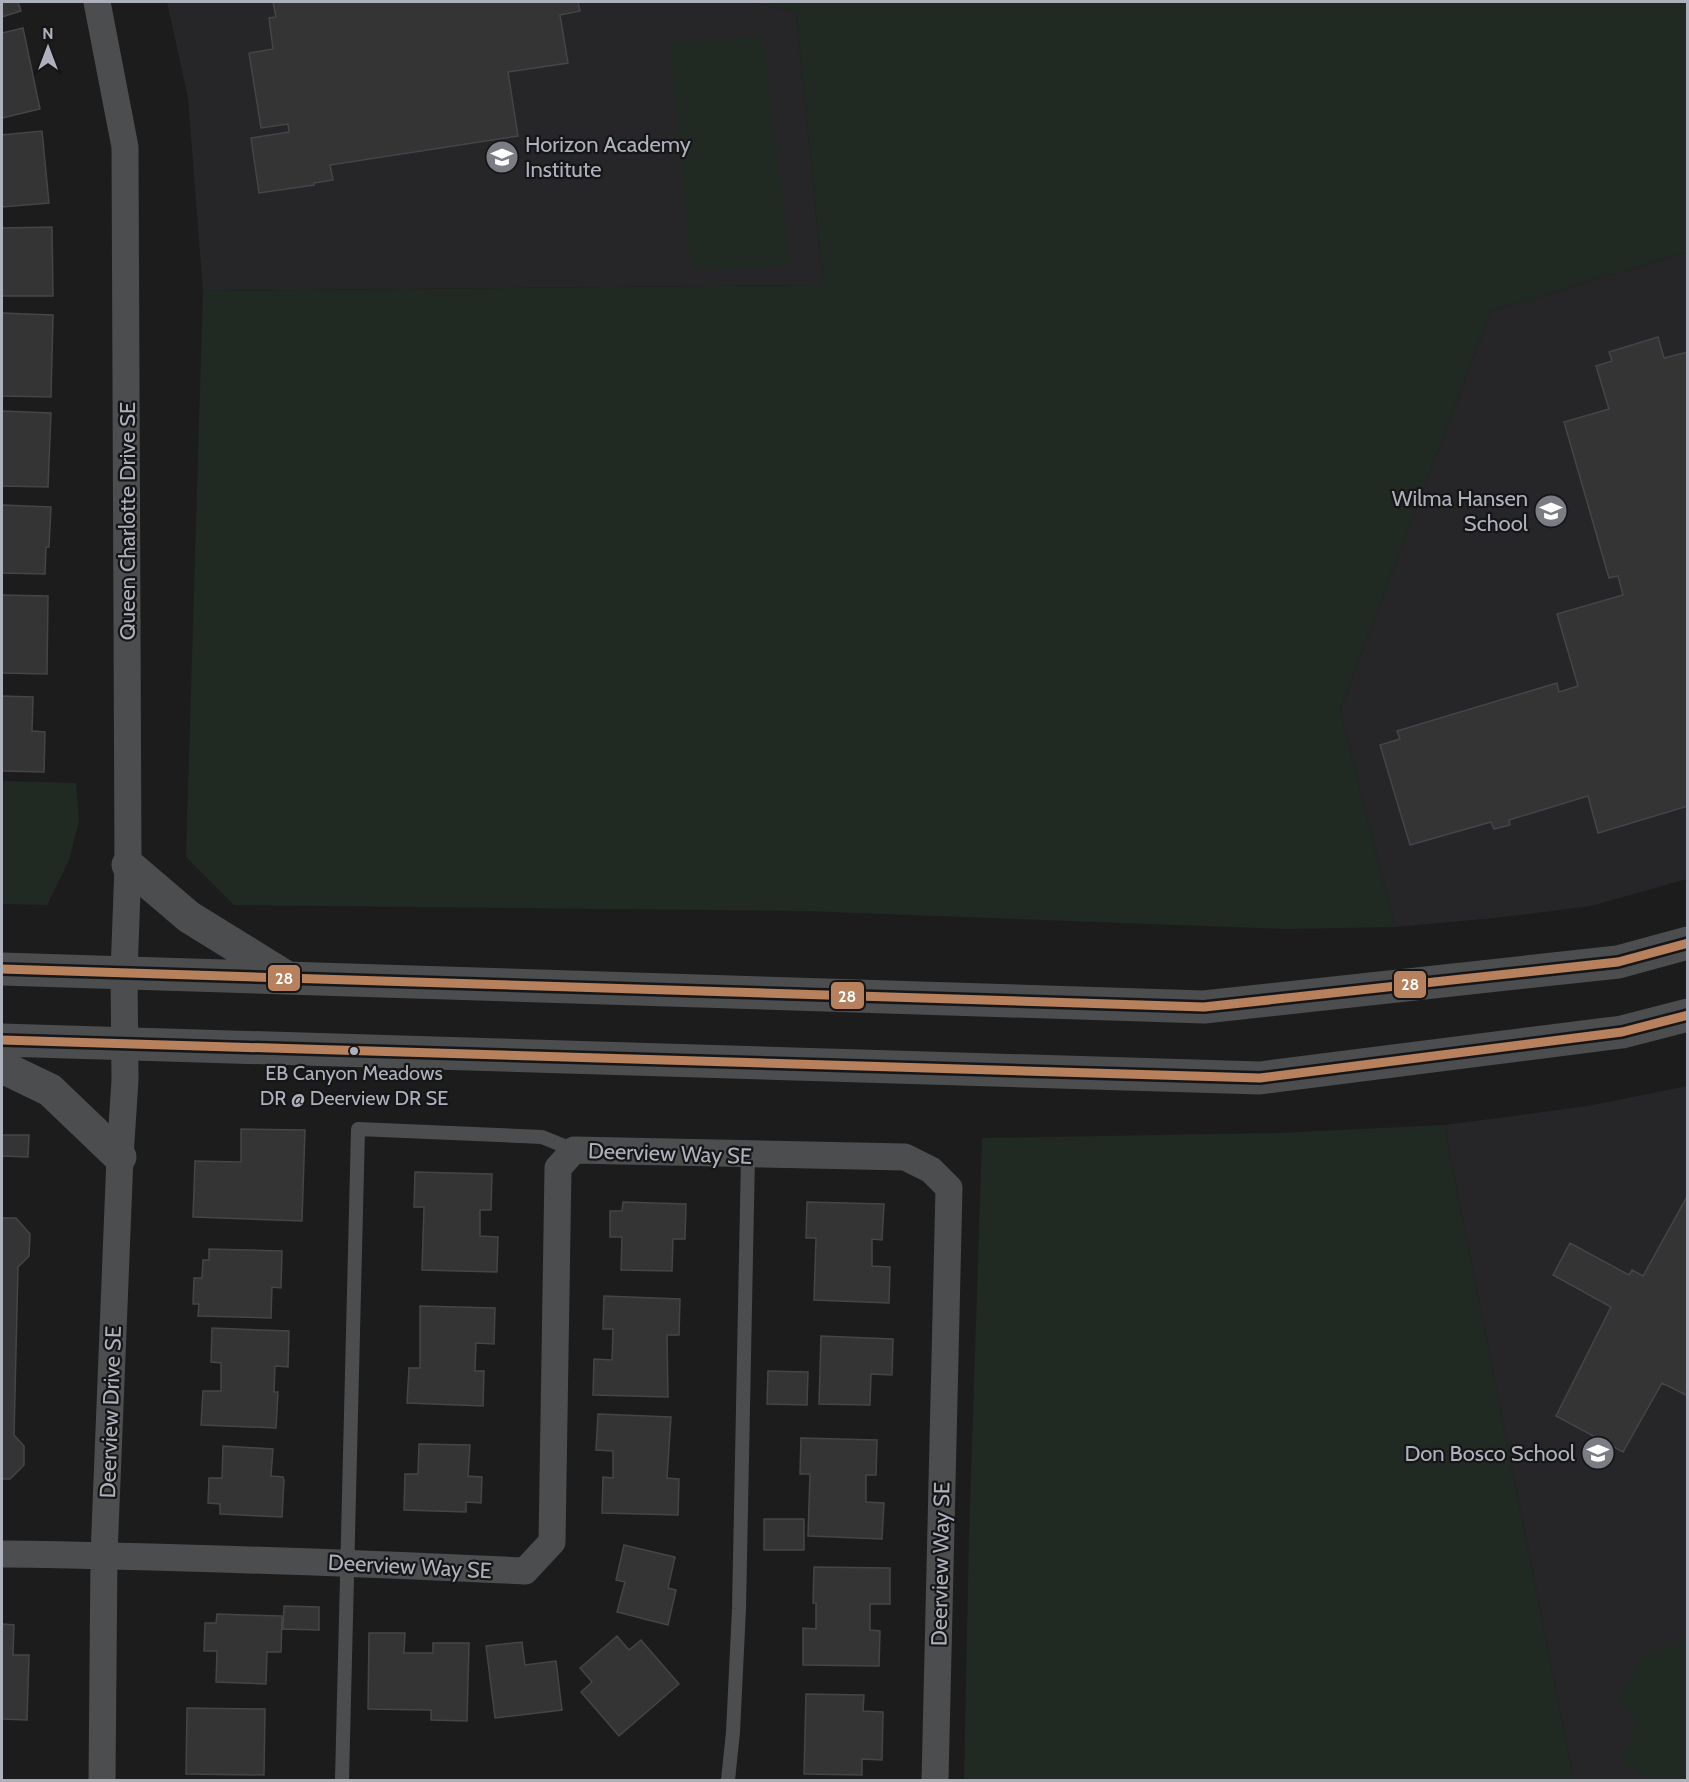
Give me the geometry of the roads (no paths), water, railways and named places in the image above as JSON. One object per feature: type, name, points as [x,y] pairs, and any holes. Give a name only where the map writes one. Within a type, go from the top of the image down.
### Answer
[{"type":"street","name":"Queen Charlotte Drive SE","points":[[97,2],[125,147],[128,865],[124,973],[125,1043]]},
{"type":"street","points":[[128,865],[189,917],[288,978]]},
{"type":"street","points":[[2,969],[1204,1007],[1618,962],[1688,943]]},
{"type":"street","points":[[2,1040],[1260,1078],[1622,1032],[1688,1015]]},
{"type":"street","name":"Deerview Drive SE","points":[[102,1780],[104,1555],[125,1043]]},
{"type":"street","points":[[2,1066],[50,1090],[120,1157]]},
{"type":"street","name":"Deerview Way SE","points":[[2,1554],[104,1555],[525,1571],[552,1542],[558,1168],[574,1150],[905,1157],[931,1170],[949,1188],[935,1780]]},
{"type":"lane","points":[[342,1780],[357,1129],[542,1137],[574,1150]]},
{"type":"lane","points":[[728,1780],[740,1609],[748,1155]]},
{"type":"place","name":"Horizon Academy Institute","points":[[502,157]]},
{"type":"place","name":"Wilma Hansen School","points":[[1551,511]]},
{"type":"place","name":"EB Canyon Meadows DR @ Deerview DR SE","points":[[354,1051]]},
{"type":"place","name":"Don Bosco School","points":[[1598,1453]]}]
